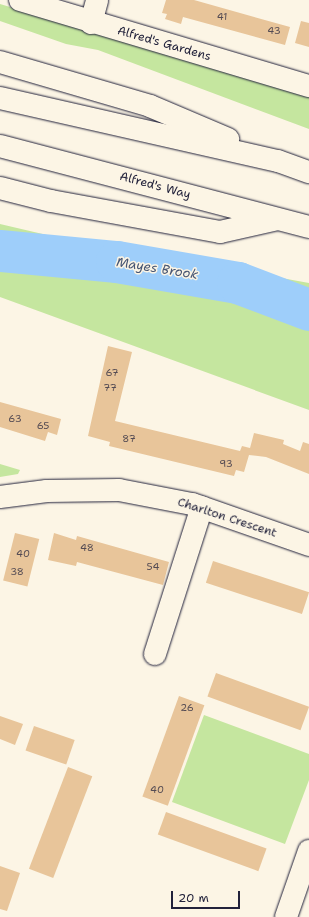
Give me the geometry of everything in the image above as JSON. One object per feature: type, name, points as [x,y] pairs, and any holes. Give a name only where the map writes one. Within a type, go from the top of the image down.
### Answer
[{"type":"main road","name":"Alfred's Gardens","points":[[20,0],[91,23],[309,86]]},
{"type":"main road","points":[[91,23],[98,0]]},
{"type":"main road","points":[[0,62],[150,106],[278,161],[309,172]]},
{"type":"main road","points":[[0,98],[278,161]]},
{"type":"main road","name":"Alfred's Way","points":[[0,146],[309,227]]},
{"type":"main road","points":[[0,188],[52,201],[220,232],[280,219]]},
{"type":"main road","name":"Charlton Crescent","points":[[0,497],[47,491],[119,490],[202,508],[309,545]]},
{"type":"main road","points":[[155,654],[202,508]]},
{"type":"main road","points":[[286,917],[309,851]]},
{"type":"green space","points":[[0,4],[309,96],[309,129],[98,50],[66,44],[0,21]]},
{"type":"green space","points":[[0,224],[64,239],[309,283],[309,410],[0,297]]},
{"type":"green space","points":[[0,464],[20,470],[18,474],[0,477]]},
{"type":"green space","points":[[204,715],[309,754],[309,780],[285,844],[172,802]]},
{"type":"building","points":[[166,0],[194,0],[290,27],[285,45],[183,17],[181,24],[165,19],[167,14],[162,13]]},
{"type":"building","points":[[301,21],[309,23],[309,47],[295,43]]},
{"type":"building","points":[[108,346],[132,352],[115,421],[240,451],[242,446],[250,448],[254,433],[284,440],[283,444],[300,451],[303,442],[309,444],[309,474],[266,457],[249,455],[244,472],[236,470],[234,476],[109,446],[110,442],[88,436]]},
{"type":"building","points":[[0,402],[61,419],[57,435],[48,432],[45,441],[0,427]]},
{"type":"building","points":[[15,533],[39,539],[27,587],[3,581]]},
{"type":"building","points":[[54,533],[76,540],[77,536],[169,562],[163,585],[77,562],[76,566],[48,560]]},
{"type":"building","points":[[213,561],[309,592],[302,614],[206,583]]},
{"type":"building","points":[[216,673],[309,707],[300,730],[207,696]]},
{"type":"building","points":[[179,696],[204,705],[168,806],[142,797]]},
{"type":"building","points":[[0,716],[23,724],[15,745],[0,739]]},
{"type":"building","points":[[34,726],[75,740],[66,765],[26,751]]},
{"type":"building","points":[[68,767],[92,776],[53,878],[29,869]]},
{"type":"building","points":[[166,812],[267,849],[258,871],[158,835]]},
{"type":"building","points":[[0,866],[20,873],[7,911],[0,909]]},
{"type":"waterway","name":"Mayes Brook","points":[[0,251],[117,262],[238,283],[309,310]]}]
